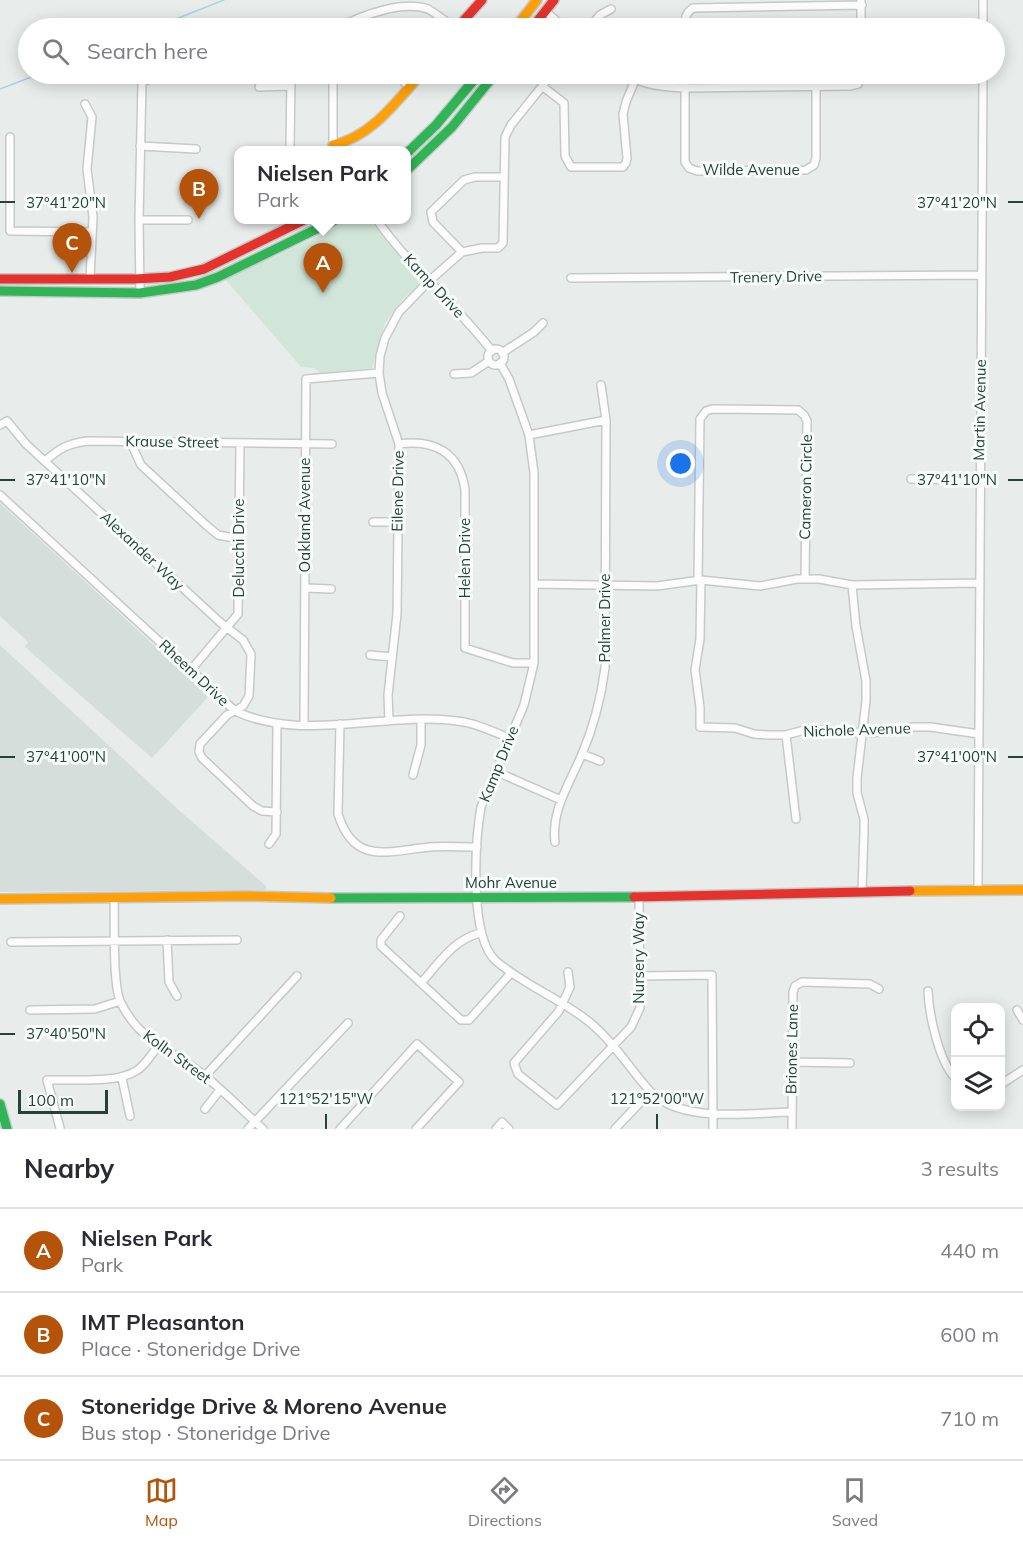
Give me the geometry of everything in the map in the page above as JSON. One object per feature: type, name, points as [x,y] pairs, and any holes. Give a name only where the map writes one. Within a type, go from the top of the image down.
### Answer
[{"type":"street","points":[[465,18],[482,0]]},
{"type":"street","points":[[539,18],[554,0]]},
{"type":"street","points":[[983,0],[983,18]]},
{"type":"street","points":[[522,18],[534,1],[553,18]]},
{"type":"street","points":[[685,18],[688,11],[693,8],[861,3]]},
{"type":"street","points":[[361,18],[386,7],[408,6],[426,8],[441,18]]},
{"type":"street","points":[[597,18],[611,9]]},
{"type":"street","points":[[140,293],[142,84]]},
{"type":"street","points":[[333,84],[334,146]]},
{"type":"street","points":[[406,84],[410,87]]},
{"type":"street","points":[[339,146],[357,137],[401,98],[413,84]]},
{"type":"street","points":[[411,149],[437,124],[471,84]]},
{"type":"street","points":[[411,166],[452,127],[487,84]]},
{"type":"street","points":[[503,177],[475,177],[464,180],[431,212],[433,222],[462,252],[498,248],[503,243],[503,177],[506,137],[511,125],[542,86],[564,103],[565,156],[568,163],[572,166],[623,166],[627,158],[623,114],[633,84]]},
{"type":"street","points":[[650,84],[685,88],[816,87],[858,84]]},
{"type":"street","name":"Martin Avenue","points":[[978,890],[982,84]]},
{"type":"street","points":[[259,87],[291,86],[290,146]]},
{"type":"street","name":"Wilde Avenue","points":[[685,88],[685,162],[689,168],[697,171],[806,170],[814,165],[816,158],[816,87]]},
{"type":"street","points":[[85,104],[92,117],[87,168],[93,217],[90,279]]},
{"type":"street","points":[[10,137],[10,231],[92,232]]},
{"type":"street","points":[[140,146],[196,148]]},
{"type":"street","points":[[0,193],[9,192]]},
{"type":"street","points":[[139,220],[188,220]]},
{"type":"street","points":[[0,279],[170,277],[204,269],[288,224]]},
{"type":"street","points":[[0,291],[140,293],[196,285],[218,277],[325,224]]},
{"type":"street","name":"Kamp Drive","points":[[381,224],[492,351]]},
{"type":"street","name":"Eilene Drive","points":[[389,721],[388,695],[397,614],[399,444],[382,393],[379,373],[380,356],[390,326],[399,312],[462,252]]},
{"type":"street","name":"Trenery Drive","points":[[571,278],[981,275]]},
{"type":"street","points":[[502,353],[534,332],[543,322]]},
{"type":"street","points":[[497,350],[502,353],[503,359],[500,363],[494,365],[489,361],[488,356],[492,351],[497,350]]},
{"type":"street","points":[[454,374],[471,373],[489,361]]},
{"type":"street","name":"Kamp Drive","points":[[500,363],[513,389],[529,435],[534,473],[534,663],[524,705],[481,807],[477,847],[480,933],[494,959],[512,973],[563,1002],[590,1022],[613,1045],[650,1092],[665,1104],[690,1113],[791,1112]]},
{"type":"street","name":"Oakland Avenue","points":[[304,724],[306,379],[379,373]]},
{"type":"street","name":"Palmer Drive","points":[[555,842],[553,829],[556,812],[595,718],[605,668],[606,420],[602,385]]},
{"type":"street","name":"Cameron Circle","points":[[700,727],[695,669],[700,639],[700,419],[706,411],[712,409],[798,410],[804,415],[807,421],[805,579]]},
{"type":"street","points":[[529,435],[606,420]]},
{"type":"street","name":"Alexander Way","points":[[3,423],[243,640],[251,654],[249,696],[243,706],[227,715],[200,744],[199,752],[202,758],[253,806],[262,811],[277,812]]},
{"type":"street","points":[[130,441],[141,465],[206,525],[219,535],[239,539]]},
{"type":"street","name":"Krause Street","points":[[45,461],[61,447],[74,443],[191,441],[240,444],[306,442],[332,444]]},
{"type":"street","name":"Helen Drive","points":[[399,444],[421,443],[439,448],[452,455],[463,476],[465,490],[465,648],[513,663],[534,663]]},
{"type":"street","name":"Delucchi Drive","points":[[190,670],[238,614],[240,444]]},
{"type":"street","points":[[911,479],[979,480]]},
{"type":"street","name":"Rheem Drive","points":[[0,495],[235,711],[263,722],[278,724],[459,721],[509,738]]},
{"type":"street","points":[[373,522],[398,522]]},
{"type":"street","points":[[534,584],[657,586],[700,581],[760,586],[805,579],[852,585],[978,583]]},
{"type":"street","points":[[852,585],[856,626],[866,681],[857,777],[857,793],[864,819],[862,891]]},
{"type":"street","points":[[304,588],[331,589]]},
{"type":"street","points":[[370,655],[392,657]]},
{"type":"street","points":[[413,775],[421,745],[421,720]]},
{"type":"street","points":[[269,844],[276,834],[278,724]]},
{"type":"street","points":[[340,724],[338,814],[351,841],[361,847],[381,853],[430,847],[477,847]]},
{"type":"street","name":"Nichole Avenue","points":[[700,727],[735,728],[754,734],[768,735],[786,735],[808,729],[862,733],[921,727],[979,734]]},
{"type":"street","points":[[786,735],[796,819]]},
{"type":"street","points":[[582,754],[600,761]]},
{"type":"street","points":[[495,771],[561,800]]},
{"type":"street","name":"Mohr Avenue","points":[[0,899],[246,896],[293,898],[639,897],[862,891],[1023,890]]},
{"type":"street","name":"Nursery Way","points":[[563,1002],[514,1063],[518,1074],[557,1105],[631,1027],[640,1008],[639,897]]},
{"type":"street","name":"Kolln Street","points":[[114,898],[120,1001],[137,1027],[158,1046],[205,1076],[263,1129]]},
{"type":"street","points":[[400,916],[381,940],[381,946],[461,1020],[470,1020],[512,973]]},
{"type":"street","points":[[421,984],[458,942],[480,933]]},
{"type":"street","points":[[167,940],[168,978],[177,996]]},
{"type":"street","points":[[12,942],[237,940]]},
{"type":"street","points":[[563,1002],[570,987],[568,972]]},
{"type":"street","points":[[640,976],[712,975],[713,1129]]},
{"type":"street","points":[[205,1076],[297,976]]},
{"type":"street","name":"Briones Lane","points":[[792,1129],[793,992],[795,986],[802,982],[870,984],[879,990]]},
{"type":"street","points":[[928,992],[929,1010],[944,1060],[951,1074]]},
{"type":"street","points":[[30,1010],[95,1009],[120,1001]]},
{"type":"street","points":[[1017,1010],[1023,1020]]},
{"type":"street","points":[[248,1129],[348,1023]]},
{"type":"street","points":[[340,1129],[417,1044],[459,1082],[416,1129]]},
{"type":"street","points":[[60,1128],[47,1080],[122,1078],[137,1071],[146,1063],[158,1046]]},
{"type":"street","points":[[793,1062],[850,1063]]},
{"type":"street","points":[[1005,1082],[1023,1070]]},
{"type":"street","points":[[122,1078],[130,1116]]},
{"type":"street","points":[[205,1109],[220,1090]]},
{"type":"street","points":[[615,1129],[650,1092]]},
{"type":"street","points":[[0,1104],[7,1129]]},
{"type":"street","points":[[496,1129],[502,1122],[509,1129]]},
{"type":"shaded area","points":[[0,503],[209,696],[152,758],[25,647],[28,642],[0,616]]},
{"type":"shaded area","points":[[0,645],[181,812],[266,886],[266,890],[0,892]]},
{"type":"green space","points":[[342,224],[373,224],[419,281],[417,287],[403,299],[385,323],[372,368],[320,373],[314,368],[301,367],[225,279]]},
{"type":"waterway","points":[[178,18],[224,0]]},
{"type":"waterway","points":[[0,89],[18,82]]},
{"type":"traffic: fast","points":[[411,149],[436,125],[471,84]]},
{"type":"traffic: fast","points":[[411,166],[452,127],[487,84]]},
{"type":"traffic: fast","points":[[0,291],[140,293],[196,285],[218,277],[327,224]]},
{"type":"traffic: fast","points":[[331,898],[634,897]]},
{"type":"traffic: fast","points":[[0,1104],[7,1129]]},
{"type":"traffic: slow","points":[[523,18],[537,0]]},
{"type":"traffic: slow","points":[[333,146],[347,141],[371,126],[412,84]]},
{"type":"traffic: slow","points":[[910,891],[1023,890]]},
{"type":"traffic: slow","points":[[0,899],[246,896],[331,898]]},
{"type":"traffic: jam","points":[[466,18],[482,0]]},
{"type":"traffic: jam","points":[[540,18],[554,0]]},
{"type":"traffic: jam","points":[[0,279],[170,277],[204,269],[296,224]]},
{"type":"traffic: jam","points":[[634,897],[910,891]]},
{"type":"place","name":"IMT Pleasanton","points":[[199,219]]},
{"type":"place","name":"Stoneridge Drive & Moreno Avenue","points":[[72,273]]},
{"type":"place","name":"Nielsen Park","points":[[323,293]]}]
